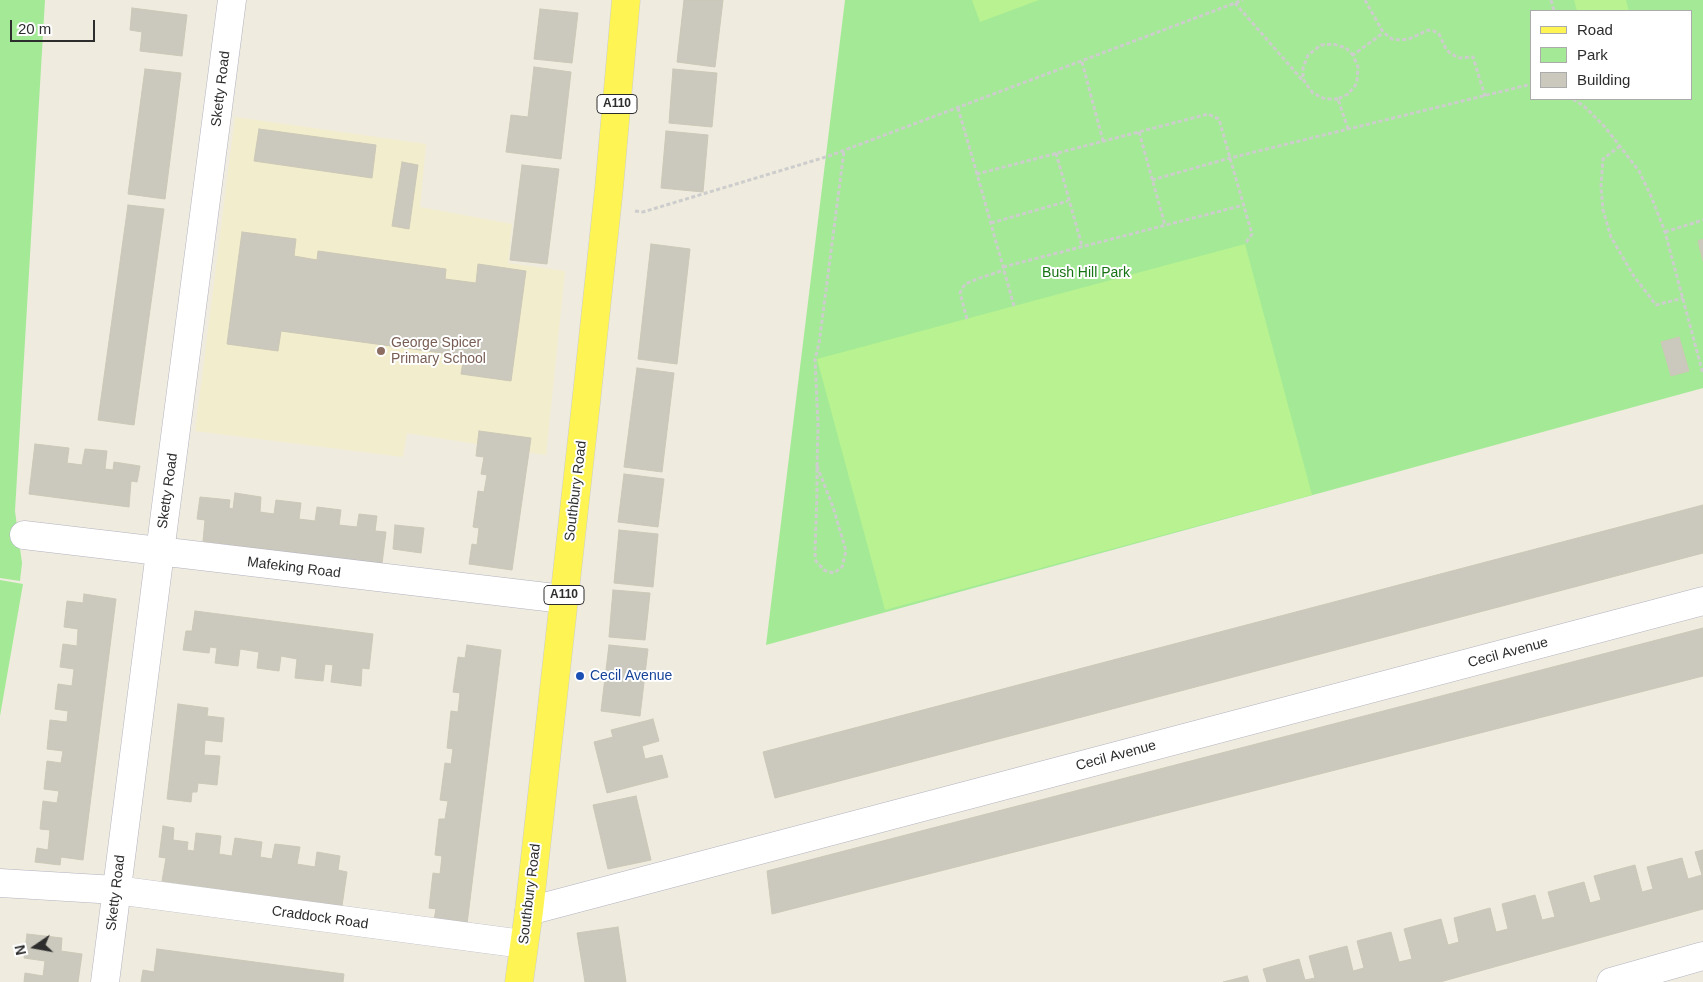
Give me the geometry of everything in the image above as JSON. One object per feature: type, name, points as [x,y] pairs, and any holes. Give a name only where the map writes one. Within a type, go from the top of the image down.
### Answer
[{"type":"main road","name":"Southbury Road","points":[[518,982],[529,911],[609,188],[626,0]]},
{"type":"street","name":"Sketty Road","points":[[105,982],[232,0]]},
{"type":"street","name":"Mafeking Road","points":[[24,535],[563,599]]},
{"type":"street","name":"Cecil Avenue","points":[[529,911],[1703,601]]},
{"type":"street","name":"Craddock Road","points":[[0,883],[116,890],[523,944]]},
{"type":"street","points":[[1611,982],[1703,956]]},
{"type":"path","points":[[629,210],[643,212],[844,151],[1244,0]]},
{"type":"path","points":[[1365,0],[1383,32],[1392,39],[1401,40],[1428,30],[1434,31],[1439,34],[1451,54],[1460,58],[1473,57],[1484,96]]},
{"type":"path","points":[[1235,3],[1313,93],[1325,99],[1338,99],[1348,94],[1355,86],[1358,67],[1353,55],[1346,48],[1333,44],[1322,45],[1313,50],[1308,55],[1303,68],[1303,78],[1306,84]]},
{"type":"path","points":[[1353,55],[1383,32]]},
{"type":"path","points":[[1082,62],[1103,141]]},
{"type":"path","points":[[1152,180],[1230,158],[1530,84]]},
{"type":"path","points":[[1338,99],[1348,129]]},
{"type":"path","points":[[1579,101],[1605,127],[1639,171],[1665,232],[1703,374]]},
{"type":"path","points":[[958,108],[1014,306]]},
{"type":"path","points":[[977,174],[1208,114],[1219,119],[1244,205],[1252,234],[1245,244]]},
{"type":"path","points":[[1139,132],[1164,225]]},
{"type":"path","points":[[1620,146],[1603,159],[1601,186],[1603,210],[1611,237],[1633,275],[1656,305],[1683,298]]},
{"type":"path","points":[[817,466],[833,508],[846,551],[842,567],[834,572],[824,570],[816,561],[817,466],[818,403],[815,359],[819,344],[844,151]]},
{"type":"path","points":[[1056,153],[1082,246]]},
{"type":"path","points":[[991,223],[1068,201]]},
{"type":"path","points":[[967,319],[960,293],[965,284],[977,279],[1082,246],[1244,205]]},
{"type":"path","points":[[1665,232],[1703,220]]},
{"type":"shaded area","name":"George Spicer Primary School","points":[[235,117],[426,144],[420,207],[512,224],[508,263],[565,271],[546,455],[407,433],[403,457],[195,431]]},
{"type":"green space","points":[[0,0],[45,0],[15,511],[22,563],[20,581],[0,578]]},
{"type":"green space","name":"Bush Hill Park","points":[[845,0],[1703,0],[1703,388],[766,645]]},
{"type":"green space","points":[[972,0],[1039,0],[980,22]]},
{"type":"green space","points":[[1574,0],[1626,0],[1629,10],[1577,10]]},
{"type":"green space","points":[[1245,244],[1312,495],[885,610],[817,359]]},
{"type":"green space","points":[[0,580],[23,584],[0,716]]},
{"type":"building","points":[[684,0],[723,0],[715,67],[677,62]]},
{"type":"building","points":[[132,8],[187,15],[182,56],[140,51],[142,32],[130,30]]},
{"type":"building","points":[[540,9],[578,13],[572,63],[534,59]]},
{"type":"building","points":[[534,67],[571,72],[561,159],[506,152],[511,115],[528,117]]},
{"type":"building","points":[[145,69],[181,73],[165,199],[128,194]]},
{"type":"building","points":[[673,69],[717,73],[712,127],[669,123]]},
{"type":"building","points":[[259,129],[376,145],[372,178],[254,161]]},
{"type":"building","points":[[666,131],[708,135],[703,192],[661,188]]},
{"type":"building","points":[[402,162],[418,165],[409,229],[392,226]]},
{"type":"building","points":[[522,165],[559,169],[547,264],[510,260]]},
{"type":"building","points":[[128,205],[164,209],[134,425],[98,420]]},
{"type":"building","name":"George Spicer Primary School","points":[[242,232],[296,239],[294,256],[317,260],[318,251],[446,269],[445,279],[476,283],[478,264],[526,271],[511,381],[461,374],[464,356],[281,331],[278,351],[227,344]]},
{"type":"building","points":[[1703,239],[1703,261],[1698,241]]},
{"type":"building","points":[[651,244],[690,249],[677,364],[638,359]]},
{"type":"building","points":[[1679,337],[1689,371],[1671,376],[1661,342]]},
{"type":"building","points":[[637,368],[674,373],[662,472],[624,467]]},
{"type":"building","points":[[479,431],[531,438],[512,570],[469,564],[472,544],[477,545],[479,528],[473,527],[478,491],[484,492],[487,475],[481,474],[484,457],[476,456]]},
{"type":"building","points":[[35,444],[69,448],[67,463],[82,465],[85,449],[107,451],[105,469],[113,470],[114,462],[140,466],[137,482],[131,481],[129,507],[29,494]]},
{"type":"building","points":[[624,474],[664,479],[658,527],[618,522]]},
{"type":"building","points":[[235,493],[261,497],[260,512],[274,514],[276,500],[301,503],[299,519],[315,521],[317,507],[341,510],[339,525],[357,527],[359,514],[377,516],[375,531],[386,532],[382,564],[203,541],[205,520],[197,519],[200,497],[230,500],[229,508],[233,509]]},
{"type":"building","points":[[1703,505],[1703,553],[775,798],[763,752]]},
{"type":"building","points":[[395,525],[424,528],[421,553],[393,549]]},
{"type":"building","points":[[619,530],[658,534],[653,587],[614,583]]},
{"type":"building","points":[[613,590],[650,593],[645,640],[609,637]]},
{"type":"building","points":[[84,594],[116,599],[83,860],[61,857],[60,865],[35,862],[37,848],[48,850],[50,830],[40,829],[43,801],[57,803],[59,791],[44,789],[47,761],[61,763],[63,751],[47,749],[50,720],[67,722],[68,711],[55,709],[58,684],[72,686],[74,669],[60,667],[63,644],[77,646],[78,629],[64,627],[67,601],[83,603]]},
{"type":"building","points":[[195,611],[373,634],[369,669],[362,668],[361,686],[331,682],[333,665],[325,664],[323,681],[295,678],[297,659],[281,656],[279,671],[257,668],[259,652],[240,649],[238,666],[215,663],[217,648],[210,647],[209,653],[183,650],[186,631],[192,631]]},
{"type":"building","points":[[1703,628],[1703,676],[772,914],[767,871]]},
{"type":"building","points":[[467,645],[501,650],[467,924],[434,920],[436,909],[429,908],[433,873],[440,874],[442,856],[435,855],[439,819],[445,819],[448,801],[440,800],[445,763],[451,764],[453,749],[447,748],[451,711],[458,712],[460,693],[453,692],[458,657],[465,658]]},
{"type":"building","points":[[609,645],[648,649],[640,716],[601,711]]},
{"type":"building","points":[[178,704],[208,708],[207,716],[224,718],[222,742],[205,740],[204,755],[220,756],[217,785],[198,783],[197,792],[192,792],[191,802],[167,799]]},
{"type":"building","points":[[653,719],[659,741],[642,746],[645,759],[662,755],[668,777],[607,793],[594,742],[613,737],[611,730]]},
{"type":"building","points":[[636,796],[651,860],[608,869],[593,805]]},
{"type":"building","points":[[163,826],[174,828],[173,840],[188,842],[187,850],[194,851],[196,833],[221,836],[219,854],[232,856],[235,838],[262,842],[260,857],[272,859],[275,844],[300,847],[297,864],[315,867],[317,852],[340,856],[338,870],[347,872],[342,906],[162,881],[166,858],[159,857]]},
{"type":"building","points":[[1703,850],[1703,909],[1440,982],[1267,982],[1263,969],[1299,959],[1305,980],[1315,978],[1309,956],[1347,946],[1353,971],[1364,968],[1357,941],[1391,932],[1399,962],[1412,959],[1404,929],[1441,919],[1448,945],[1459,942],[1454,918],[1490,908],[1496,932],[1508,929],[1502,904],[1535,895],[1542,920],[1555,917],[1548,892],[1584,882],[1590,903],[1601,900],[1594,876],[1635,865],[1642,892],[1653,889],[1647,867],[1682,858],[1688,879],[1702,875],[1695,852]]},
{"type":"building","points":[[618,927],[626,982],[585,982],[577,933]]},
{"type":"building","points":[[27,934],[62,938],[61,951],[82,954],[78,982],[24,982],[25,973],[43,976],[45,961],[24,958]]},
{"type":"building","points":[[157,949],[344,974],[343,982],[141,982],[143,970],[154,972]]},
{"type":"building","points":[[1247,976],[1249,982],[1223,982]]},
{"type":"place","name":"George Spicer Primary School","points":[[381,351]]},
{"type":"place","name":"Cecil Avenue","points":[[580,676]]}]
